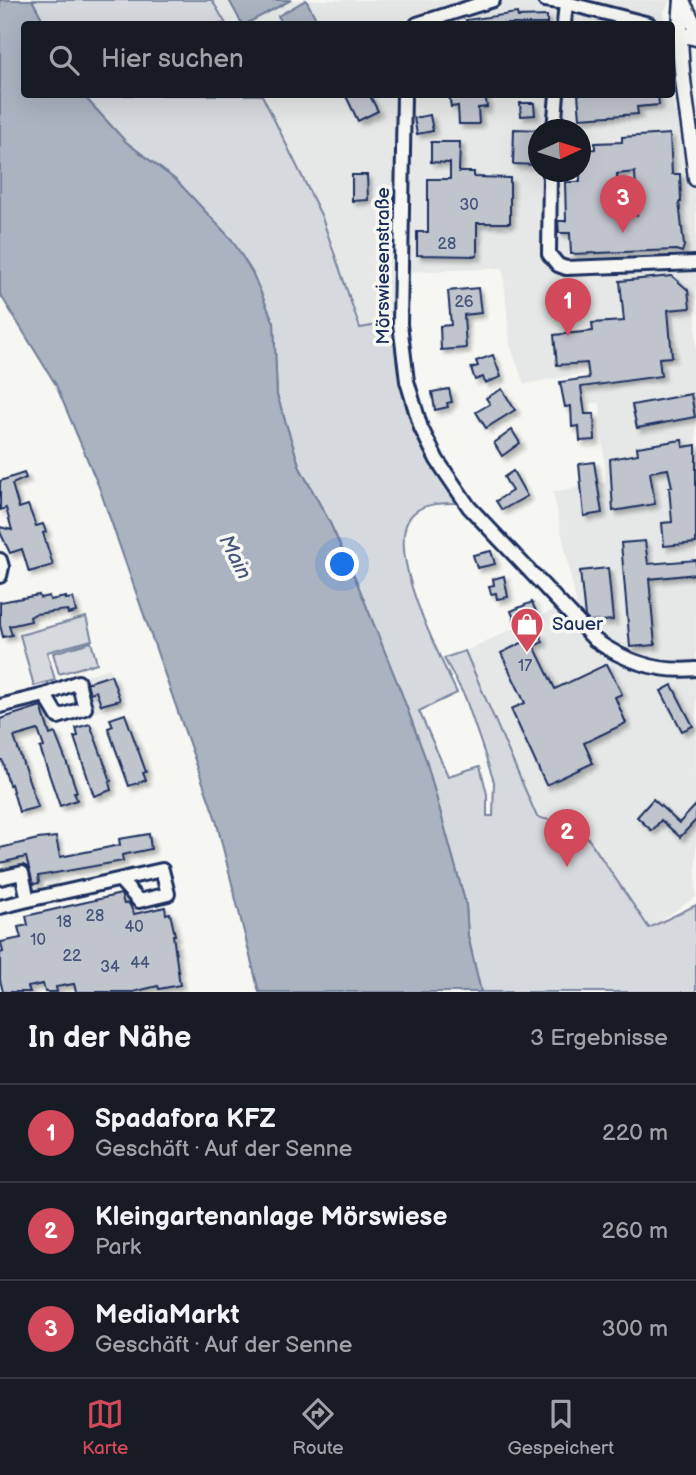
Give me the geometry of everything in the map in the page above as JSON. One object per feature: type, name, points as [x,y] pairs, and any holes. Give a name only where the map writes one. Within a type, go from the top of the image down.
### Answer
[{"type":"street","points":[[426,21],[493,0]]},
{"type":"street","points":[[545,0],[637,21]]},
{"type":"street","points":[[682,0],[696,28]]},
{"type":"street","points":[[682,0],[676,32],[696,179]]},
{"type":"street","points":[[564,21],[566,3]]},
{"type":"street","points":[[676,32],[696,38]]},
{"type":"street","points":[[687,99],[696,83]]},
{"type":"street","name":"Mörswiesenstraße","points":[[404,98],[400,324],[407,381],[421,428],[469,507],[595,640],[610,651],[644,666],[673,670],[696,669]]},
{"type":"street","points":[[555,119],[557,98]]},
{"type":"street","points":[[550,182],[549,247],[550,254],[558,265],[566,268],[696,263]]},
{"type":"street","points":[[0,560],[0,576]]},
{"type":"street","points":[[0,706],[45,695]]},
{"type":"street","points":[[0,878],[22,873],[28,900]]},
{"type":"street","points":[[0,907],[120,880]]},
{"type":"shaded area","points":[[32,0],[212,0],[224,21],[43,21]]},
{"type":"shaded area","points":[[212,0],[671,0],[664,11],[664,21],[224,21]]},
{"type":"shaded area","points":[[86,98],[263,98],[321,215],[360,328],[395,322],[401,379],[412,425],[429,460],[457,503],[429,505],[415,512],[406,527],[404,548],[416,601],[457,693],[419,711],[448,776],[480,766],[487,794],[487,816],[493,816],[494,782],[465,697],[444,658],[465,651],[537,817],[581,828],[649,928],[696,905],[696,992],[481,992],[468,936],[466,905],[426,760],[355,578],[329,521],[300,468],[277,395],[274,323],[232,240],[177,181],[126,142]]},
{"type":"shaded area","points":[[263,98],[673,98],[674,111],[696,106],[696,897],[649,928],[581,828],[537,817],[465,651],[558,608],[581,626],[553,492],[606,482],[600,403],[589,403],[586,373],[524,384],[510,345],[503,268],[399,272],[395,322],[360,328],[321,215]]},
{"type":"shaded area","points":[[86,617],[92,640],[47,652],[55,680],[34,686],[20,635]]},
{"type":"shaded area","points":[[91,642],[97,663],[59,674],[53,653]]},
{"type":"shaded area","points":[[110,668],[122,704],[93,713],[81,677]]},
{"type":"shaded area","points":[[42,701],[50,728],[20,737],[13,709]]},
{"type":"shaded area","points":[[57,835],[65,873],[58,874],[60,886],[48,889],[47,882],[31,886],[27,866],[34,864],[29,840]]},
{"type":"water","name":"Main","points":[[0,0],[32,0],[43,21],[21,21],[21,98],[86,98],[126,142],[177,181],[232,240],[252,272],[274,323],[277,395],[300,468],[329,521],[355,578],[426,760],[466,905],[468,936],[481,992],[259,992],[216,820],[99,487],[56,385],[0,294]]},
{"type":"water","points":[[229,0],[291,0],[252,21],[240,21]]},
{"type":"water","points":[[306,0],[317,21],[281,21],[278,16]]},
{"type":"building","points":[[517,13],[518,17],[547,16],[547,21],[466,20]]},
{"type":"building","points":[[347,98],[371,98],[378,111],[358,121]]},
{"type":"building","points":[[449,98],[486,98],[487,107],[478,108],[479,124],[459,124],[458,106],[451,107]]},
{"type":"building","points":[[578,98],[658,98],[659,105],[637,107],[638,114],[580,118]]},
{"type":"building","points":[[520,103],[534,103],[535,115],[521,116]]},
{"type":"building","points":[[430,115],[433,131],[417,134],[414,118]]},
{"type":"building","points":[[514,129],[528,130],[528,165],[513,164]]},
{"type":"building","points":[[670,134],[672,174],[680,174],[679,202],[684,246],[682,252],[676,250],[571,254],[570,233],[559,233],[558,221],[566,221],[565,182],[591,182],[591,149],[595,149],[595,143],[622,142],[622,137]],"holes":[[[635,172],[637,215],[619,217],[617,174]]]},
{"type":"building","points":[[431,142],[460,142],[459,172],[474,172],[474,177],[510,178],[510,223],[477,223],[477,256],[417,255],[417,232],[428,232],[428,179],[450,179],[450,163],[431,162]]},
{"type":"building","points":[[352,175],[367,175],[368,200],[352,201]]},
{"type":"building","points":[[672,276],[688,290],[690,308],[668,310],[672,357],[659,358],[661,376],[581,387],[585,414],[594,414],[595,440],[580,441],[579,426],[572,427],[571,406],[565,407],[560,382],[589,378],[587,363],[557,365],[554,335],[593,331],[592,323],[624,321],[620,281]]},
{"type":"building","points":[[478,288],[481,313],[464,315],[466,348],[441,350],[440,326],[451,325],[448,291]]},
{"type":"building","points":[[493,355],[501,377],[485,383],[483,377],[475,380],[471,368],[478,366],[476,361]]},
{"type":"building","points":[[449,389],[452,402],[447,403],[448,407],[435,410],[432,392]]},
{"type":"building","points":[[502,389],[515,410],[486,428],[476,412],[490,404],[486,398]]},
{"type":"building","points":[[691,394],[695,417],[637,428],[632,405]]},
{"type":"building","points":[[512,430],[520,443],[502,456],[494,443]]},
{"type":"building","points":[[682,440],[683,447],[696,445],[696,543],[664,546],[662,523],[672,522],[669,487],[672,487],[668,469],[650,472],[655,504],[613,511],[610,459],[638,454],[637,447]]},
{"type":"building","points":[[594,462],[602,513],[584,516],[579,464]]},
{"type":"building","points":[[513,471],[527,496],[502,510],[496,501],[512,491],[504,477]]},
{"type":"building","points":[[24,473],[26,478],[12,484],[19,508],[28,505],[36,526],[43,524],[46,532],[43,533],[53,565],[29,572],[22,549],[10,553],[0,532],[0,527],[12,530],[6,508],[0,510],[0,481]]},
{"type":"building","points":[[645,541],[648,564],[696,560],[696,574],[649,579],[655,645],[630,647],[621,543]]},
{"type":"building","points":[[491,551],[495,564],[477,568],[473,555]]},
{"type":"building","points":[[608,568],[613,620],[590,622],[585,617],[580,571]]},
{"type":"building","points":[[504,576],[508,597],[497,599],[496,593],[491,594],[489,586],[494,585],[493,579]]},
{"type":"building","points":[[39,595],[40,598],[49,596],[50,600],[73,598],[76,612],[68,614],[67,610],[35,614],[30,617],[31,621],[9,626],[12,635],[3,637],[0,602]]},
{"type":"building","points":[[532,602],[538,616],[526,621],[524,617],[515,621],[511,611]]},
{"type":"building","points":[[540,634],[543,642],[534,646],[555,689],[607,664],[622,694],[615,697],[626,723],[584,743],[593,763],[546,785],[511,709],[525,703],[501,653]]},
{"type":"building","points":[[111,675],[120,700],[101,705],[96,691],[90,693],[87,683]]},
{"type":"building","points":[[672,685],[693,726],[682,731],[661,691]]},
{"type":"building","points":[[41,706],[50,735],[55,733],[68,766],[77,800],[60,806],[40,748],[44,747],[38,730],[14,737],[38,807],[19,812],[0,760],[0,719]]},
{"type":"building","points":[[125,714],[146,772],[143,773],[146,780],[129,786],[108,728],[113,726],[110,719]]},
{"type":"building","points":[[90,724],[111,781],[111,790],[94,796],[74,737],[78,736],[76,728]]},
{"type":"building","points":[[653,799],[679,823],[696,805],[696,820],[680,837],[661,820],[652,831],[637,817]]},
{"type":"building","points":[[149,834],[151,849],[122,855],[123,861],[38,876],[39,883],[33,884],[26,857],[0,863],[0,848],[38,839],[56,837],[60,857],[120,845],[119,839]]},
{"type":"building","points":[[121,894],[124,904],[129,903],[134,914],[165,907],[166,914],[170,913],[180,985],[159,989],[158,986],[133,992],[76,992],[74,984],[56,987],[57,992],[45,992],[43,984],[28,987],[30,992],[3,992],[0,980],[0,953],[3,952],[1,942],[21,938],[18,927],[28,925],[26,916]]},
{"type":"place","name":"MediaMarkt","points":[[623,233]]},
{"type":"place","name":"Spadafora KFZ","points":[[568,336]]},
{"type":"place","name":"Sauer","points":[[527,654]]},
{"type":"place","name":"Kleingartenanlage Mörswiese","points":[[567,867]]}]
